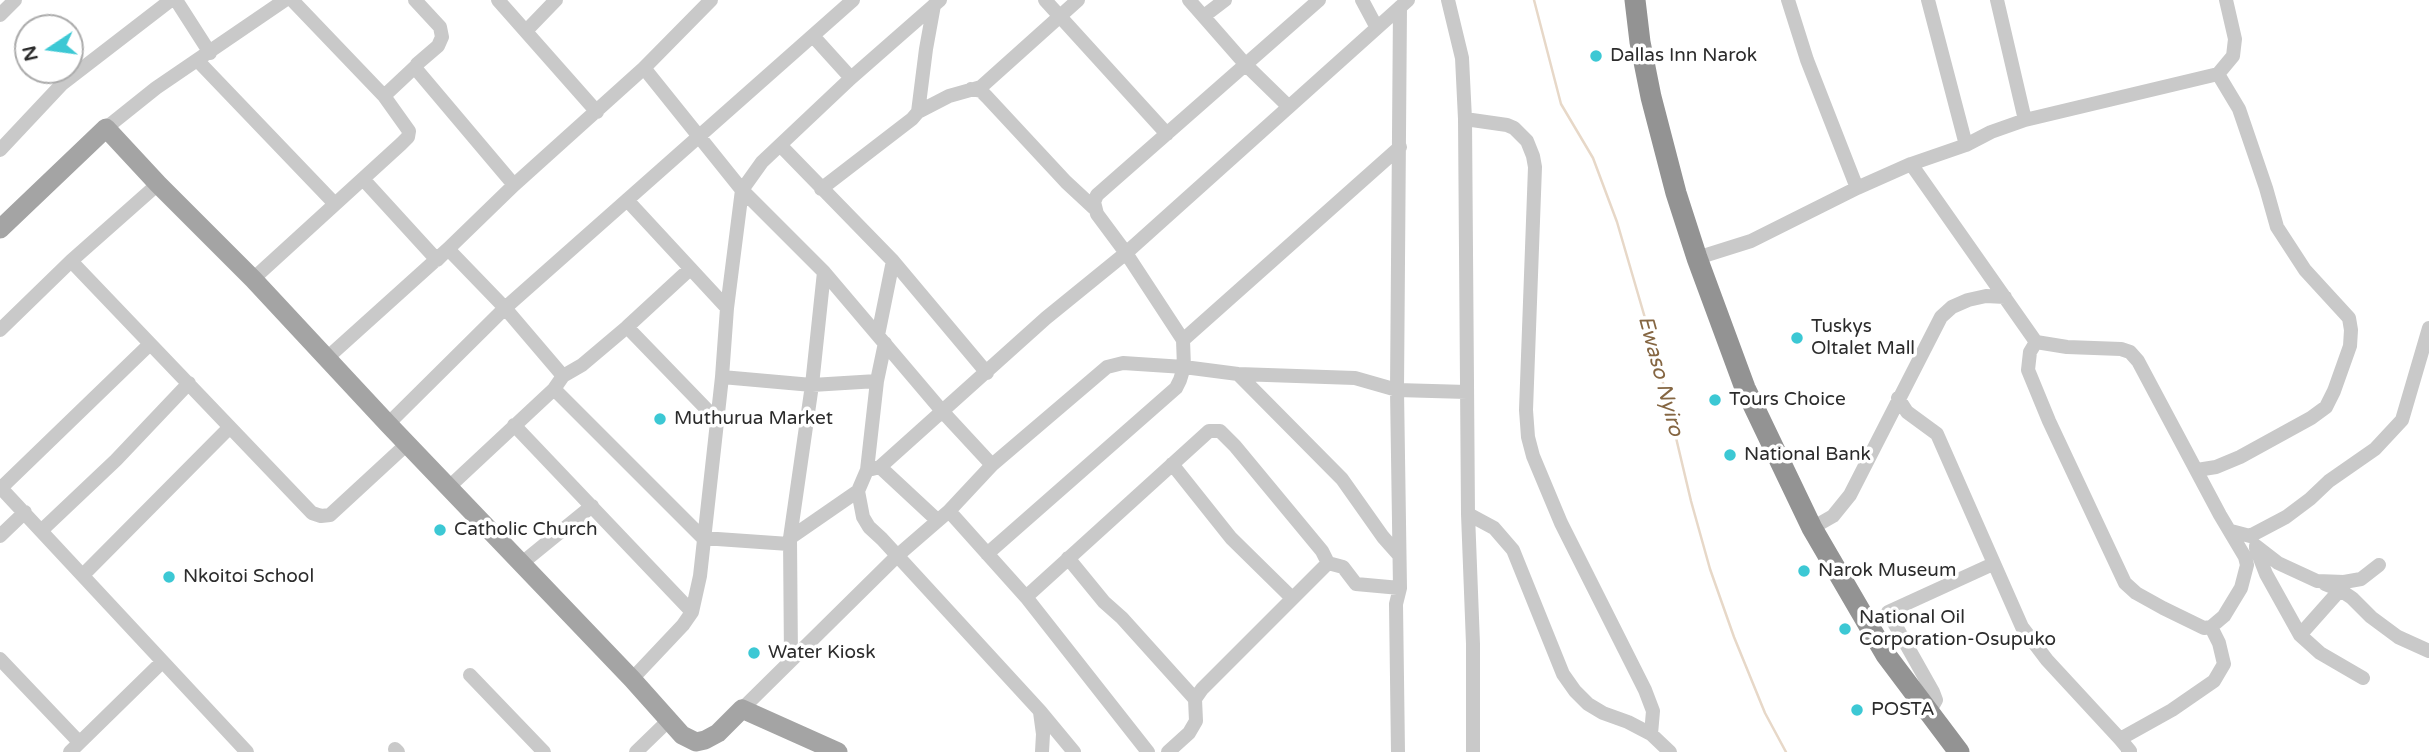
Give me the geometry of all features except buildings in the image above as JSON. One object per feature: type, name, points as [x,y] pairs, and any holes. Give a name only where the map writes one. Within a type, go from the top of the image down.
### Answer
[{"type":"highway","points":[[1635,0],[1651,97],[1676,192],[1697,258],[1745,388],[1812,528],[1886,654],[1951,749]]},
{"type":"main road","points":[[0,229],[106,128],[450,486],[682,735],[696,742],[718,733],[743,709],[838,752]]},
{"type":"street","points":[[0,15],[15,0]]},
{"type":"street","points":[[0,150],[62,84],[173,0],[204,57],[335,204]]},
{"type":"street","points":[[106,128],[156,88],[285,0]]},
{"type":"street","points":[[253,279],[408,137],[409,131],[384,96],[292,0]]},
{"type":"street","points":[[384,96],[438,46],[442,37],[440,27],[415,0]]},
{"type":"street","points":[[499,0],[597,112]]},
{"type":"street","points":[[526,31],[556,0]]},
{"type":"street","points":[[363,179],[437,260],[644,68],[711,0]]},
{"type":"street","points":[[388,424],[505,308],[853,0]]},
{"type":"street","points":[[1045,0],[1167,134]]},
{"type":"street","points":[[821,189],[918,112],[970,89],[981,87],[1078,0]]},
{"type":"street","points":[[1189,0],[1246,65],[1288,106]]},
{"type":"street","points":[[1204,16],[1225,0]]},
{"type":"street","points":[[1094,208],[1097,195],[1319,0]]},
{"type":"street","points":[[1362,0],[1377,27]]},
{"type":"street","points":[[1448,0],[1462,58],[1465,119],[1473,752]]},
{"type":"street","points":[[1788,0],[1807,60],[1857,188]]},
{"type":"street","points":[[1928,0],[1966,145]]},
{"type":"street","points":[[1997,0],[2025,120]]},
{"type":"street","points":[[1697,258],[1752,241],[1857,188],[1911,164],[1966,145],[1991,132],[2025,120],[2218,74],[2233,56],[2235,39],[2226,0]]},
{"type":"street","points":[[632,679],[684,625],[692,612],[700,576],[727,308],[742,190],[762,162],[936,2]]},
{"type":"street","points":[[918,112],[926,48],[936,2]]},
{"type":"street","points":[[554,389],[703,538],[790,541],[858,491],[874,469],[987,373],[1046,318],[1126,253],[1404,4]]},
{"type":"street","points":[[1398,752],[1396,604],[1400,588],[1397,390],[1404,4]]},
{"type":"street","points":[[813,36],[852,78]]},
{"type":"street","points":[[416,66],[514,186]]},
{"type":"street","points":[[644,68],[742,190],[824,272],[942,411],[992,465]]},
{"type":"street","points":[[2197,470],[2216,467],[2240,457],[2326,407],[2350,346],[2351,330],[2349,318],[2305,270],[2277,227],[2239,109],[2218,74]]},
{"type":"street","points":[[970,89],[987,97],[1066,182],[1094,208],[1183,340],[1184,367],[1176,388],[987,554]]},
{"type":"street","points":[[1465,119],[1514,128],[1527,141],[1533,156],[1535,167],[1526,410],[1528,437],[1533,456],[1561,523],[1645,690],[1653,711],[1651,734]]},
{"type":"street","points":[[780,145],[893,261],[987,373]]},
{"type":"street","points":[[1183,340],[1400,147]]},
{"type":"street","points":[[1911,164],[2036,342],[2067,347],[2121,349],[2130,352],[2138,361],[2220,516],[2245,557],[2245,577],[2235,600],[2224,616],[2211,627],[2204,628],[2163,608],[2136,593],[2125,583],[2060,446],[2028,370],[2030,352],[2036,342]]},
{"type":"street","points":[[0,330],[71,261],[158,184]]},
{"type":"street","points":[[627,200],[727,308]]},
{"type":"street","points":[[448,249],[505,308],[563,376]]},
{"type":"street","points":[[327,358],[448,249]]},
{"type":"street","points":[[71,261],[312,513],[321,516],[336,510],[407,444]]},
{"type":"street","points":[[874,469],[877,381],[893,261]]},
{"type":"street","points":[[450,486],[554,389],[563,376],[582,365],[690,269]]},
{"type":"street","points":[[791,660],[790,541],[812,385],[824,272]]},
{"type":"street","points":[[1812,528],[1833,516],[1842,507],[1941,317],[1952,307],[1968,300],[1986,296],[2005,297]]},
{"type":"street","points":[[627,327],[717,420]]},
{"type":"street","points":[[2253,542],[2310,499],[2329,481],[2375,449],[2402,420],[2429,328]]},
{"type":"street","points":[[150,344],[1,487],[247,752]]},
{"type":"street","points":[[743,709],[897,556],[949,512],[992,465],[1107,367],[1124,363],[1238,374],[1355,378],[1397,390],[1467,392]]},
{"type":"street","points":[[1238,374],[1342,479],[1399,555]]},
{"type":"street","points":[[722,377],[812,385],[877,381]]},
{"type":"street","points":[[42,530],[116,460],[189,383]]},
{"type":"street","points":[[1898,398],[1907,412],[1937,434],[2026,634],[2127,748],[2172,710],[2214,681],[2224,664],[2219,643],[2211,627]]},
{"type":"street","points":[[514,425],[692,612]]},
{"type":"street","points":[[83,575],[229,428]]},
{"type":"street","points":[[1026,597],[1209,431],[1220,431],[1235,446],[1322,551],[1328,563],[1343,567],[1356,584],[1400,588]]},
{"type":"street","points":[[1172,464],[1231,538],[1292,598]]},
{"type":"street","points":[[874,469],[937,520]]},
{"type":"street","points":[[858,491],[863,517],[869,527],[1040,711],[1074,752]]},
{"type":"street","points":[[522,563],[592,506]]},
{"type":"street","points":[[0,536],[25,512]]},
{"type":"street","points":[[949,512],[1026,597],[1148,752]]},
{"type":"street","points":[[1468,514],[1494,528],[1513,550],[1563,674],[1575,691],[1588,704],[1603,713],[1651,734],[1670,752]]},
{"type":"street","points":[[2231,531],[2253,542],[2278,563],[2340,590],[2398,637],[2429,651]]},
{"type":"street","points":[[2253,542],[2266,574],[2300,635],[2320,653],[2363,678]]},
{"type":"street","points":[[1069,558],[1104,602],[1122,618],[1195,699]]},
{"type":"street","points":[[1168,752],[1189,733],[1196,721],[1195,699],[1202,689],[1328,563]]},
{"type":"street","points":[[1928,713],[1936,700],[1933,692],[1888,612],[1993,564]]},
{"type":"street","points":[[2318,581],[2344,582],[2361,579],[2379,565]]},
{"type":"street","points":[[2300,635],[2340,590]]},
{"type":"street","points":[[0,659],[75,747],[162,663]]},
{"type":"street","points":[[470,675],[544,752]]},
{"type":"street","points":[[1040,711],[1042,752]]},
{"type":"street","points":[[636,752],[668,721]]},
{"type":"waterway","name":"Ewaso Nyiro","points":[[1534,0],[1561,104],[1593,158],[1617,222],[1659,366],[1710,569],[1765,713],[1786,752]]},
{"type":"place","name":"Dallas Inn Narok","points":[[1596,56]]},
{"type":"place","name":"Tuskys Oltalet Mall","points":[[1797,338]]},
{"type":"place","name":"Tours Choice","points":[[1715,400]]},
{"type":"place","name":"Muthurua Market","points":[[660,419]]},
{"type":"place","name":"National Bank","points":[[1730,455]]},
{"type":"place","name":"Catholic Church","points":[[440,530]]},
{"type":"place","name":"Narok Museum","points":[[1804,571]]},
{"type":"place","name":"Nkoitoi School","points":[[169,577]]},
{"type":"place","name":"National Oil Corporation-Osupuko","points":[[1845,629]]},
{"type":"place","name":"Water Kiosk","points":[[754,653]]},
{"type":"place","name":"POSTA","points":[[1857,710]]}]
